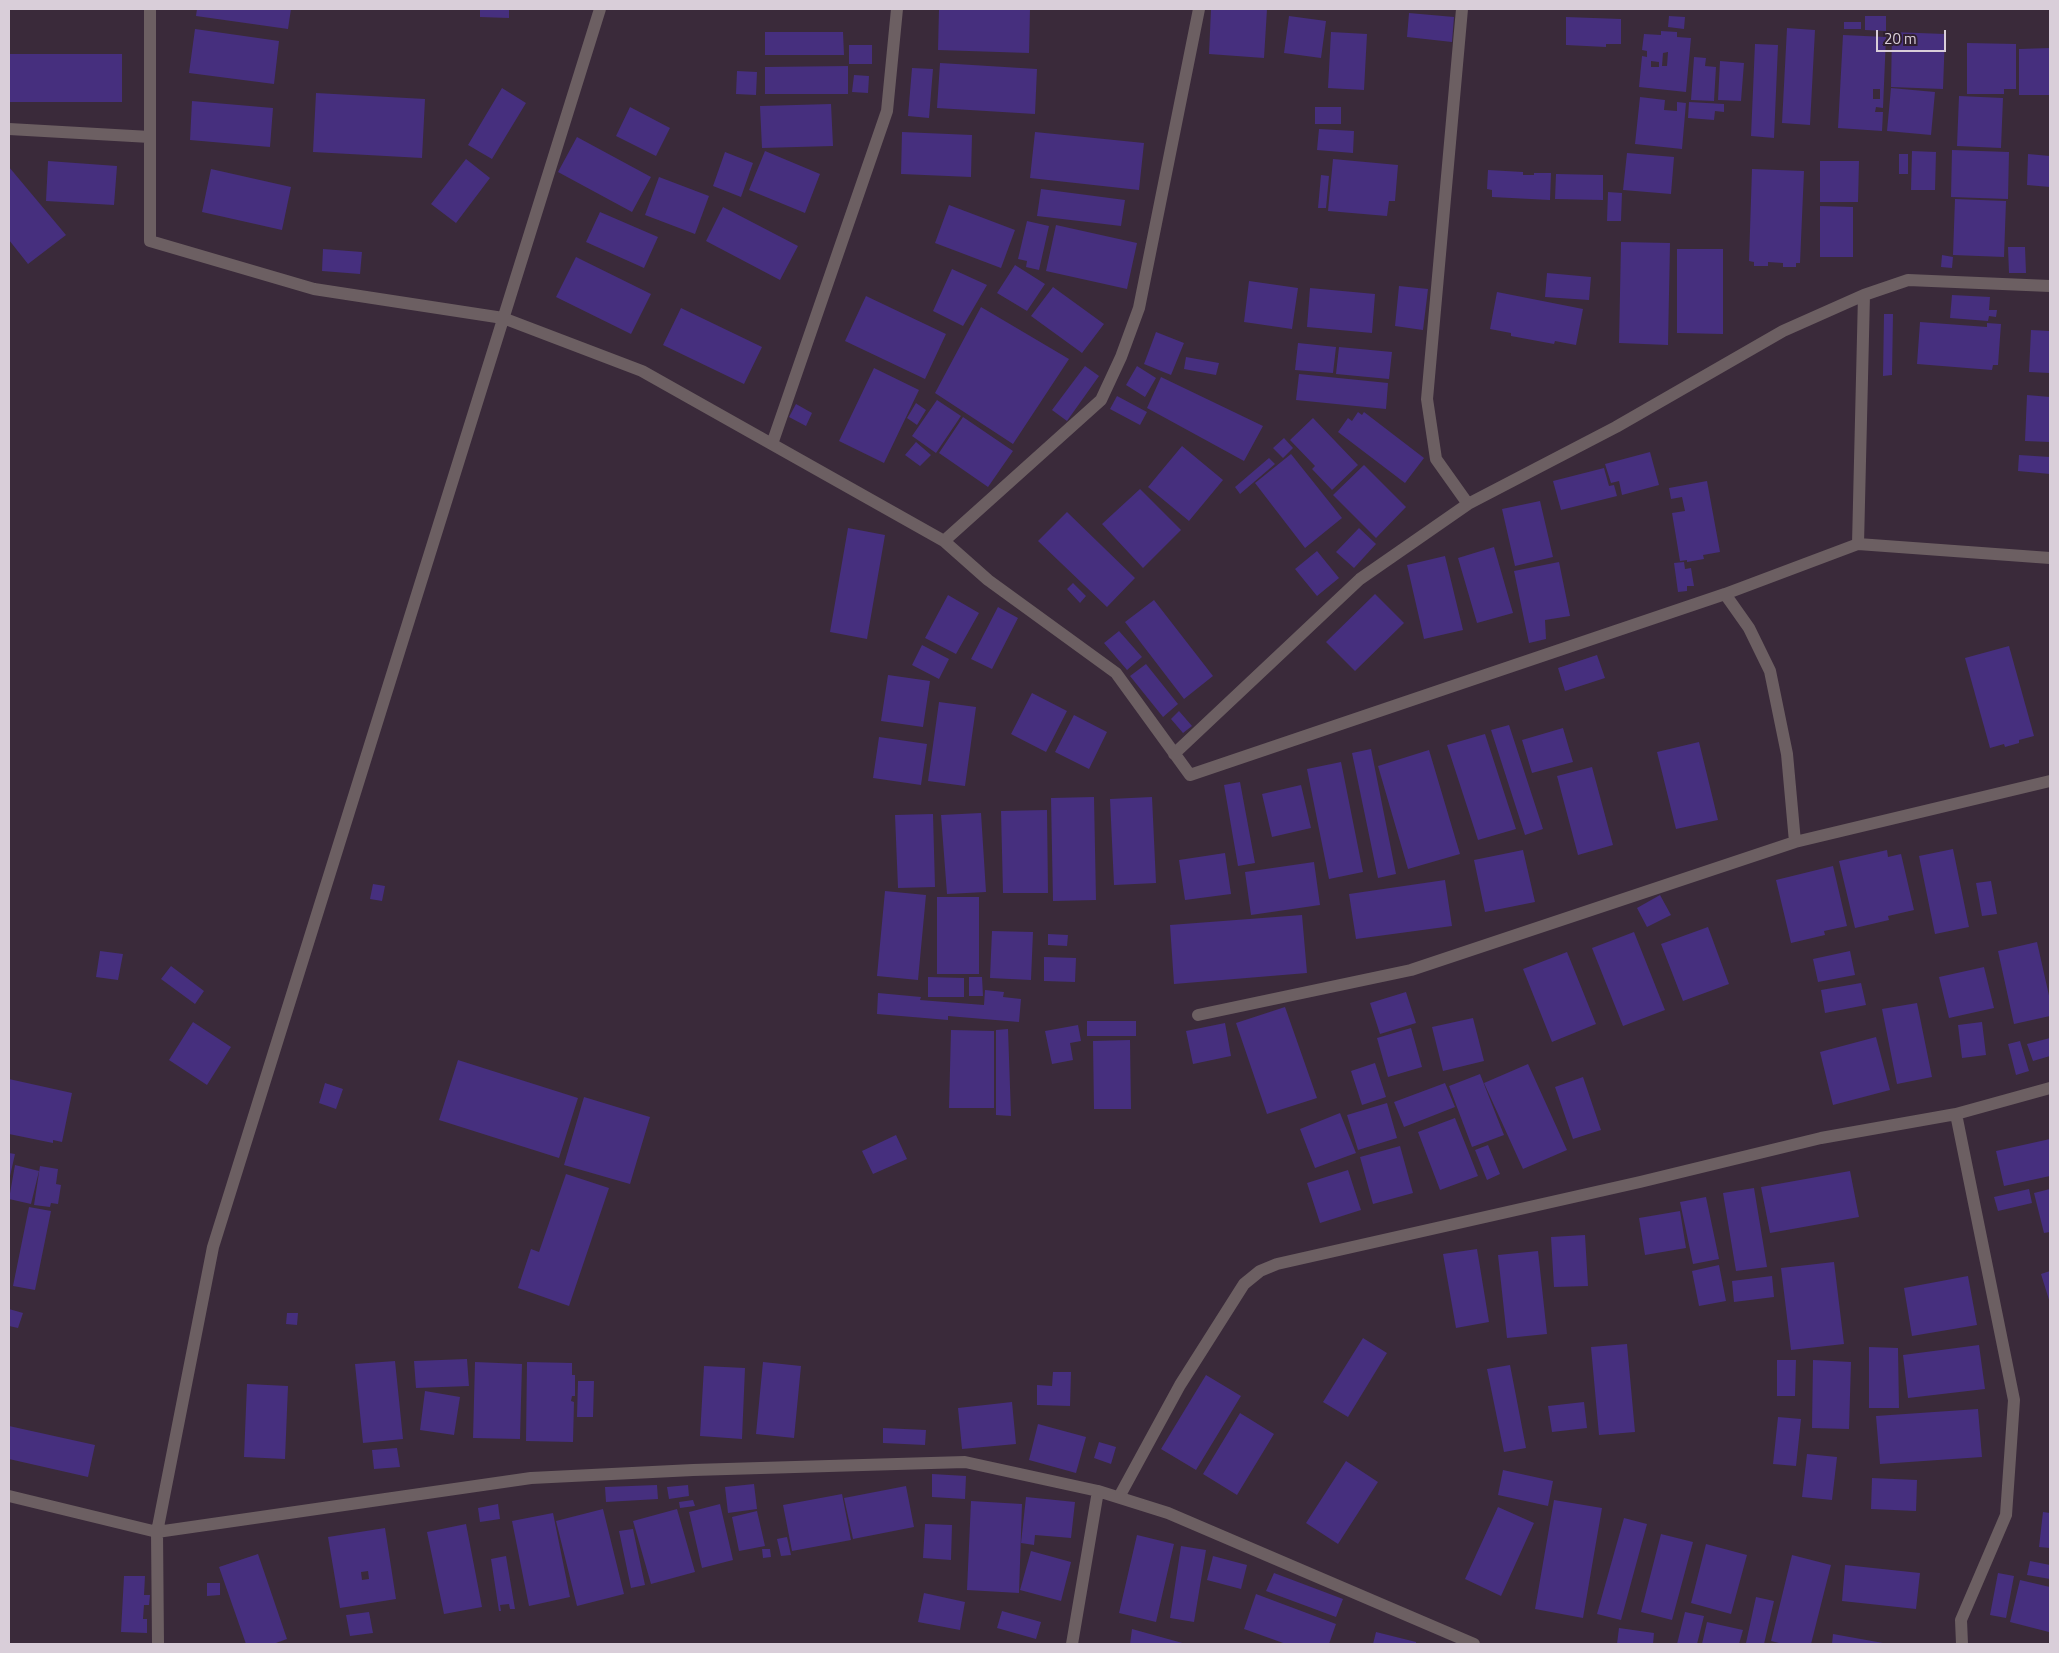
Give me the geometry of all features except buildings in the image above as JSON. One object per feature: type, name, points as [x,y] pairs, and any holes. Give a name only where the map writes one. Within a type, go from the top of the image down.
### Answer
[{"type":"street","points":[[150,9],[150,241],[314,289],[503,318],[642,371],[944,541],[988,580],[1116,673],[1190,775],[1725,594],[1858,544],[2050,558]]},
{"type":"street","points":[[158,1644],[157,1532],[213,1247],[600,9]]},
{"type":"street","points":[[772,444],[887,111],[897,9]]},
{"type":"street","points":[[944,541],[1101,400],[1121,357],[1140,308],[1199,9]]},
{"type":"street","points":[[1462,9],[1427,399],[1436,459],[1468,504]]},
{"type":"street","points":[[9,129],[150,137]]},
{"type":"street","points":[[1174,754],[1360,579],[1468,504],[1616,427],[1783,331],[1864,295],[1908,280],[2050,286]]},
{"type":"street","points":[[1858,544],[1864,295]]},
{"type":"street","points":[[1725,594],[1748,628],[1770,671],[1787,754],[1795,842]]},
{"type":"street","points":[[1198,1016],[1411,970],[1795,842],[2050,781]]},
{"type":"street","points":[[1119,1497],[1180,1385],[1244,1284],[1260,1271],[1277,1264],[1631,1184],[1821,1138],[1956,1114],[2050,1088]]},
{"type":"street","points":[[1956,1114],[2014,1400],[2006,1515],[1961,1620],[1962,1644]]},
{"type":"street","points":[[9,1496],[157,1532],[531,1478],[692,1470],[965,1462],[1119,1497],[1168,1513],[1474,1644]]},
{"type":"street","points":[[1072,1644],[1098,1492]]}]
